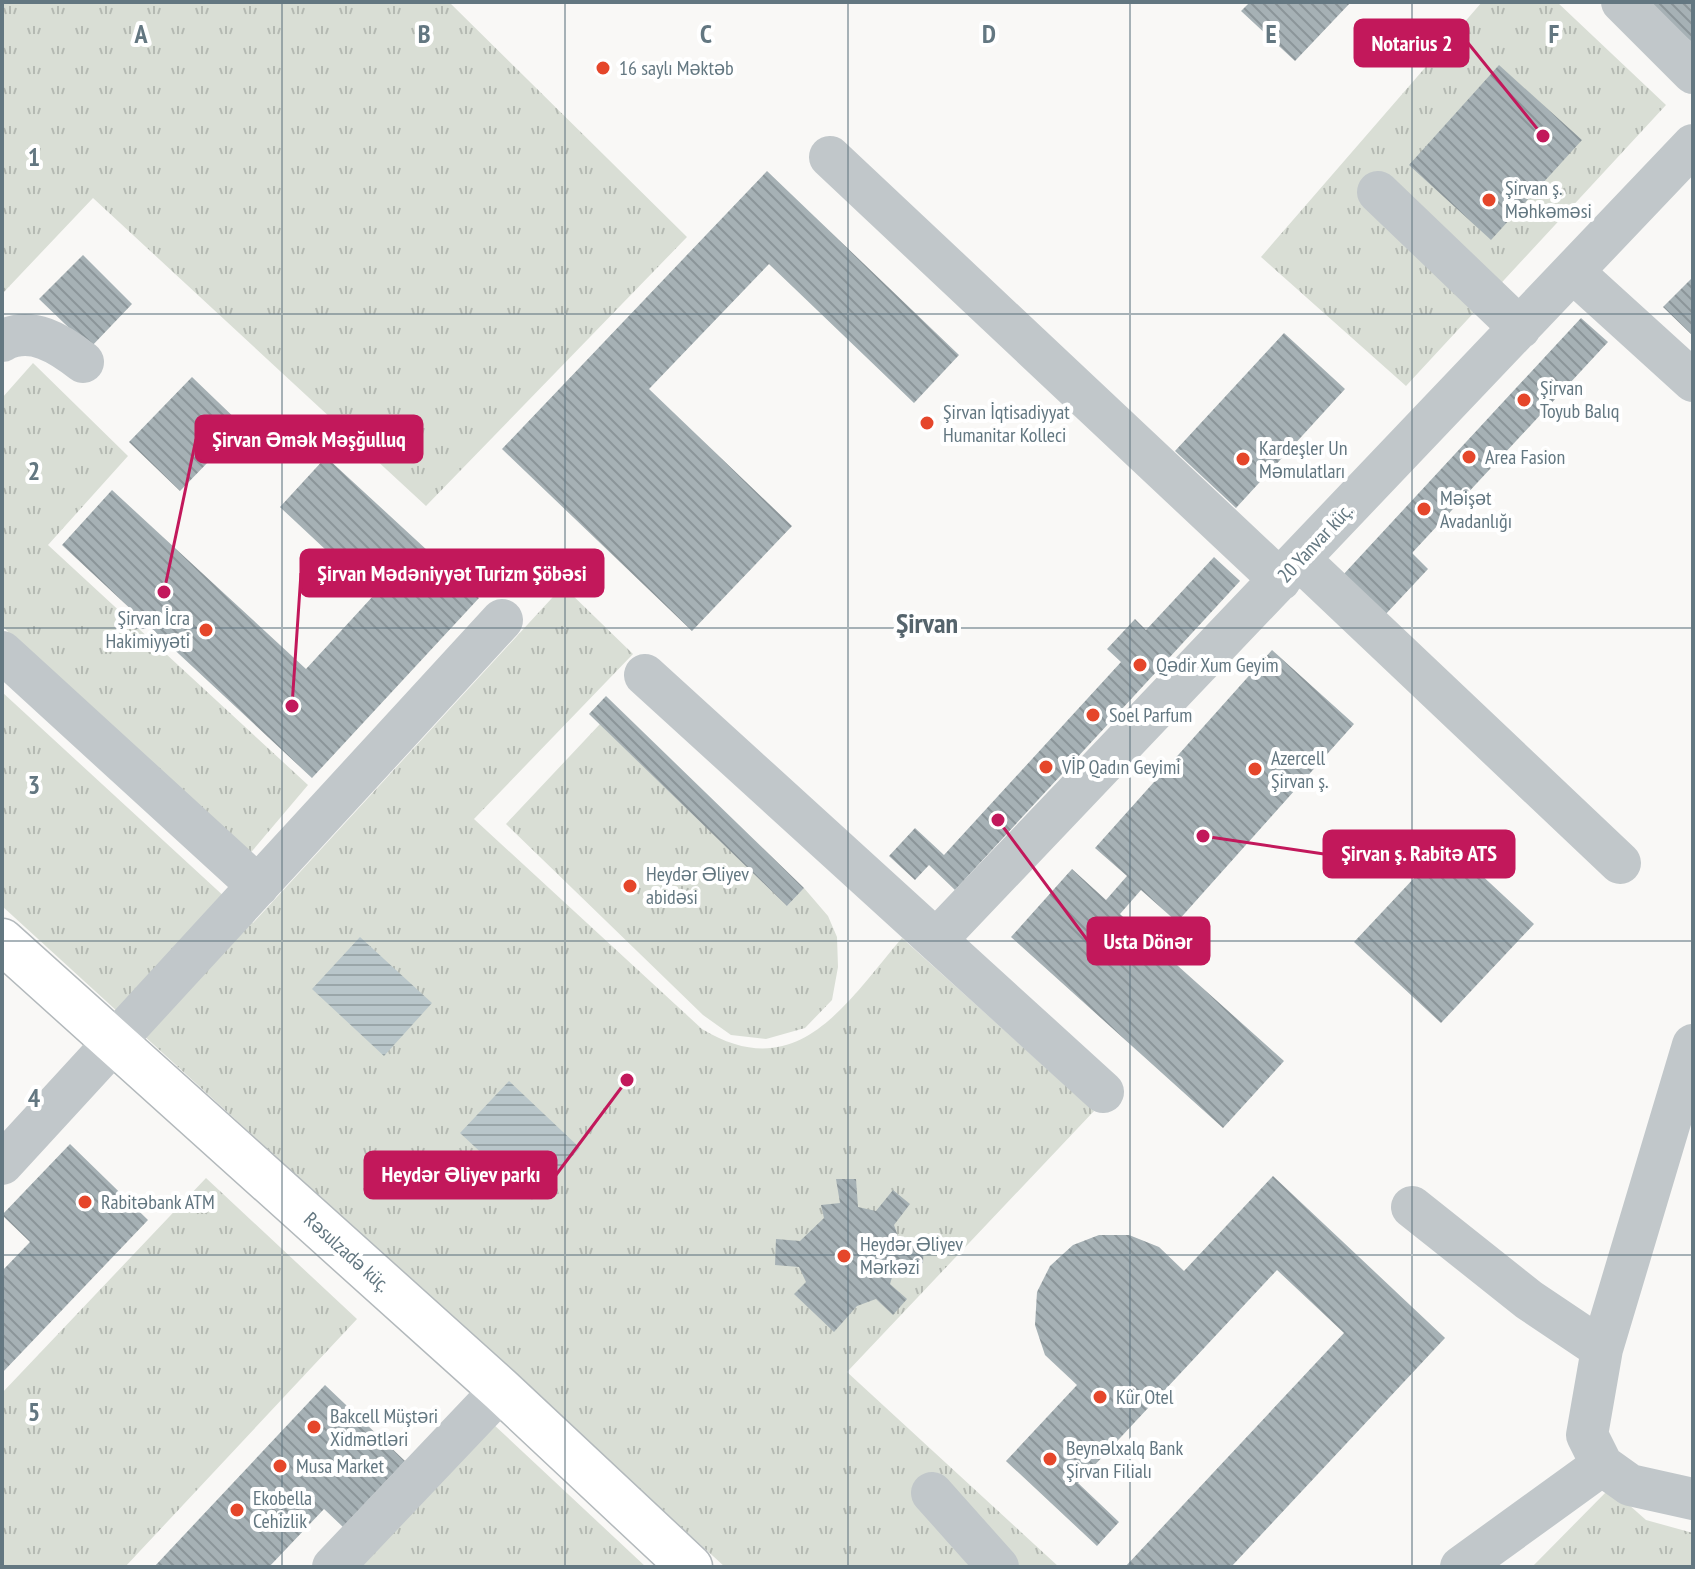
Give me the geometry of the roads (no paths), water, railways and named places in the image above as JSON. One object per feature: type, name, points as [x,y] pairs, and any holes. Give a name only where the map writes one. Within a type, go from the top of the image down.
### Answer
[{"type":"main road","name":"Rəsulzadə küç.","points":[[2,941],[501,1390],[690,1567]]},
{"type":"street","points":[[1622,2],[1693,73]]},
{"type":"street","name":"20 Yanvar küç.","points":[[936,940],[1693,145]]},
{"type":"street","points":[[830,157],[1620,863]]},
{"type":"street","points":[[1378,192],[1520,328]]},
{"type":"street","points":[[1573,272],[1693,381]]},
{"type":"street","points":[[2,341],[30,334],[61,344],[83,362]]},
{"type":"street","points":[[2,1164],[502,620]]},
{"type":"street","points":[[2,652],[258,886]]},
{"type":"street","points":[[645,675],[1103,1092]]},
{"type":"street","points":[[1693,1045],[1602,1349],[1587,1435],[1602,1465],[1630,1485],[1693,1499]]},
{"type":"street","points":[[1412,1207],[1529,1300],[1602,1349]]},
{"type":"street","points":[[333,1567],[501,1390]]},
{"type":"street","points":[[1461,1567],[1602,1465]]},
{"type":"street","points":[[932,1493],[998,1567]]},
{"type":"place","name":"16 saylı Məktəb","points":[[603,68]]},
{"type":"place","name":"Notarius 2","points":[[1543,136]]},
{"type":"place","name":"Şirvan ş. Məhkəməsi","points":[[1489,200]]},
{"type":"place","name":"Şirvan Toyub Balıq","points":[[1524,400]]},
{"type":"place","name":"Şirvan İqtisadiyyat Humanitar Kolleci","points":[[927,423]]},
{"type":"place","name":"Area Fasion","points":[[1469,457]]},
{"type":"place","name":"Kardeşler Un Məmulatları","points":[[1243,459]]},
{"type":"place","name":"Məişət Avadanlığı","points":[[1424,509]]},
{"type":"place","name":"Şirvan Əmək Məşğulluq","points":[[164,592]]},
{"type":"place","name":"Şirvan İcra Hakimiyyəti","points":[[206,630]]},
{"type":"place","name":"Qədir Xum Geyim","points":[[1140,665]]},
{"type":"place","name":"Şirvan Mədəniyyət Turizm Şöbəsi","points":[[292,706]]},
{"type":"place","name":"Soel Parfum","points":[[1093,715]]},
{"type":"place","name":"VİP Qadın Geyimi","points":[[1046,767]]},
{"type":"place","name":"Azercell Şirvan ş.","points":[[1255,769]]},
{"type":"place","name":"Usta Dönər","points":[[998,820]]},
{"type":"place","name":"Şirvan ş. Rabitə ATS","points":[[1203,836]]},
{"type":"place","name":"Heydər Əliyev abidəsi","points":[[630,886]]},
{"type":"place","name":"Heydər Əliyev parkı","points":[[627,1080]]},
{"type":"place","name":"Rabitəbank ATM","points":[[85,1202]]},
{"type":"place","name":"Heydər Əliyev Mərkəzi","points":[[844,1256]]},
{"type":"place","name":"Kür Otel","points":[[1100,1397]]},
{"type":"place","name":"Bakcell Müştəri Xidmətləri","points":[[314,1427]]},
{"type":"place","name":"Beynəlxalq Bank Şirvan Filialı","points":[[1050,1459]]},
{"type":"place","name":"Musa Market","points":[[280,1466]]},
{"type":"place","name":"Ekobella Cehizlik","points":[[237,1510]]},
{"type":"district","name":"Şirvan","points":[[927,622]]}]
